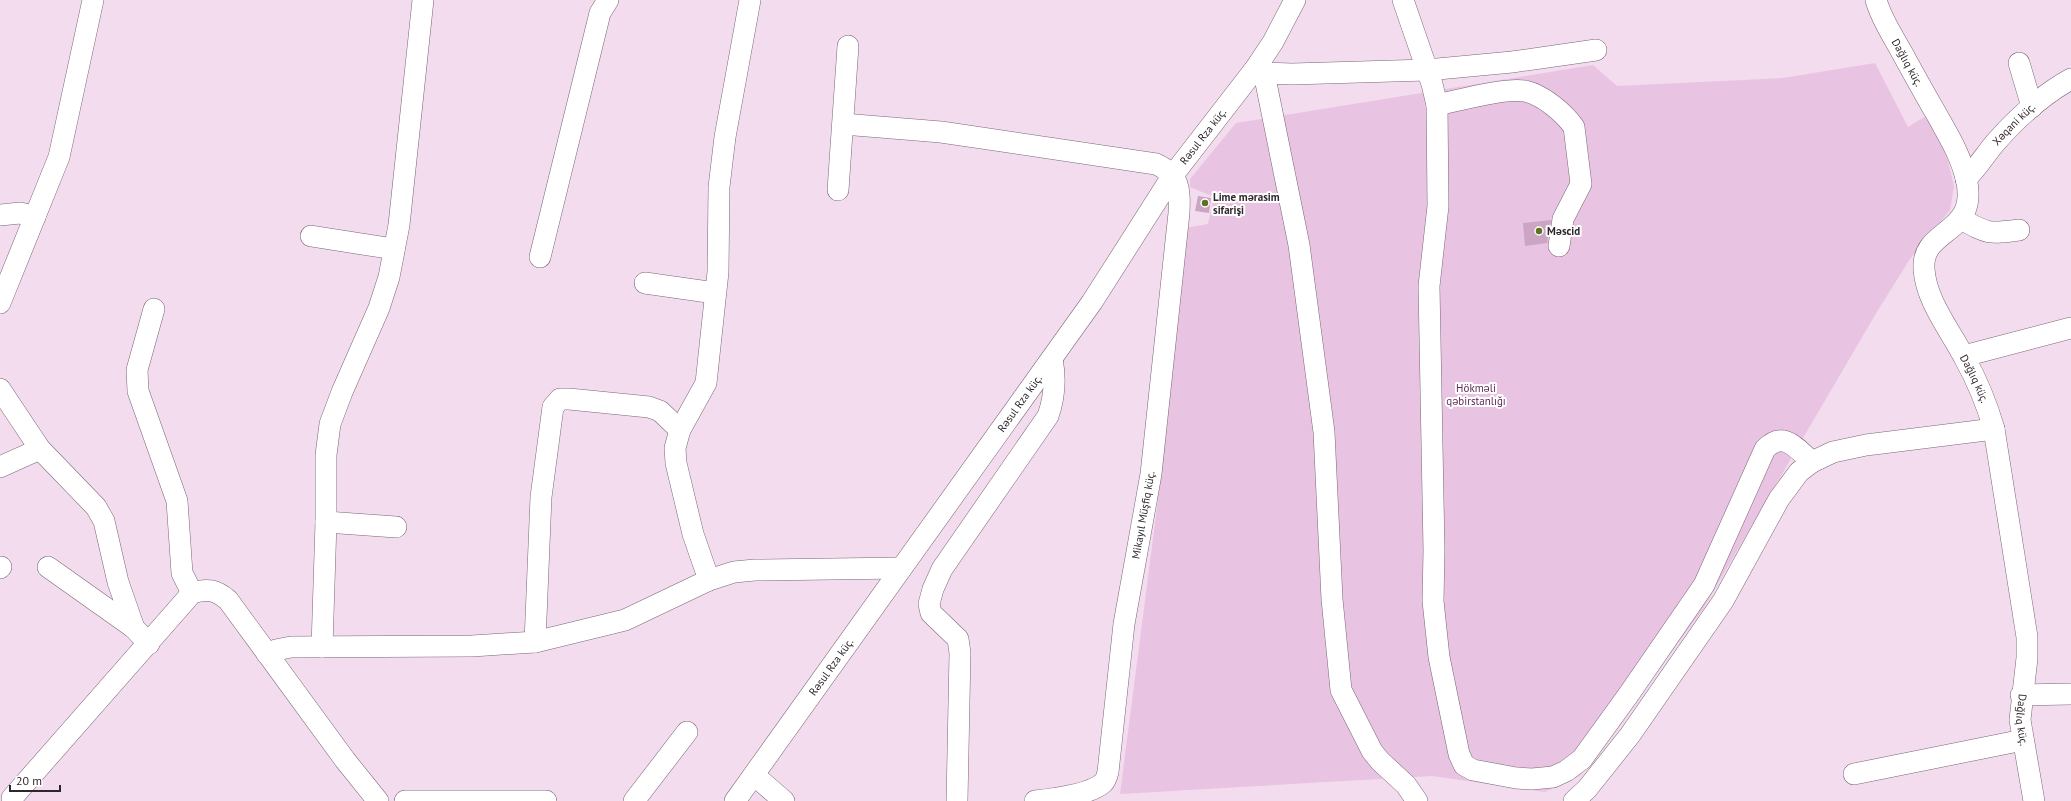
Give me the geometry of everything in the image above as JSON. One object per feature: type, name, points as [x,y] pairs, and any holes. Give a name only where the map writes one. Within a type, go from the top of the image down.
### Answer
[{"type":"street","points":[[0,303],[59,157],[93,0]]},
{"type":"street","points":[[322,647],[326,522],[326,455],[330,424],[342,392],[379,308],[389,277],[399,225],[423,0]]},
{"type":"street","points":[[540,257],[600,13],[608,0]]},
{"type":"street","points":[[709,580],[693,534],[676,463],[675,448],[680,430],[706,383],[718,272],[719,187],[725,138],[750,0]]},
{"type":"street","name":"Rəsul Rza küç.","points":[[735,801],[1092,302],[1173,175],[1259,71],[1295,0]]},
{"type":"street","points":[[1403,0],[1427,70],[1437,105],[1438,206],[1429,286],[1434,550],[1433,601],[1439,657],[1459,754],[1464,765],[1473,770],[1532,779],[1553,777],[1566,771],[1582,759],[1630,694],[1704,585],[1765,449],[1772,441],[1780,439],[1788,441],[1812,462]]},
{"type":"street","name":"Dağlıq küç.","points":[[1876,0],[1886,24],[1955,146],[1966,179],[1968,198],[1966,210],[1954,227],[1936,240],[1927,250],[1924,268],[1926,284],[1937,308],[1985,397],[1994,429],[2027,637],[2028,658],[2021,695],[2020,720],[2034,801]]},
{"type":"street","points":[[838,190],[848,46]]},
{"type":"street","points":[[1417,801],[1406,785],[1380,761],[1372,751],[1341,690],[1332,599],[1324,432],[1299,245],[1259,71],[1292,74],[1427,70],[1512,62],[1596,50]]},
{"type":"street","points":[[2019,63],[2032,107]]},
{"type":"street","name":"Xəqani küç.","points":[[1966,179],[1995,143],[2032,107],[2050,91],[2071,79]]},
{"type":"street","points":[[1437,105],[1507,91],[1525,91],[1538,95],[1569,120],[1575,133],[1582,184],[1563,219],[1558,246]]},
{"type":"street","points":[[843,124],[941,132],[1156,164],[1173,175]]},
{"type":"street","name":"Mikayıl Müşfiq küç.","points":[[1035,801],[1095,789],[1104,782],[1108,772],[1124,624],[1151,474],[1179,213],[1178,184],[1173,175]]},
{"type":"street","points":[[0,214],[20,213],[35,217]]},
{"type":"street","points":[[1961,219],[1984,232],[1992,234],[2019,230]]},
{"type":"street","points":[[311,236],[394,249]]},
{"type":"street","points":[[645,283],[716,293]]},
{"type":"street","points":[[154,309],[137,370],[138,391],[177,501],[182,573],[192,593]]},
{"type":"street","points":[[1964,356],[2071,328]]},
{"type":"street","points":[[957,801],[960,652],[958,639],[936,620],[931,613],[929,604],[942,569],[1048,416],[1054,399],[1055,374],[1052,358]]},
{"type":"street","points":[[0,389],[40,449],[96,507],[104,521],[118,582],[134,628]]},
{"type":"street","points":[[535,642],[541,497],[553,407],[560,399],[569,399],[648,407],[660,411],[680,430]]},
{"type":"street","points":[[1574,801],[1587,788],[1630,735],[1723,601],[1779,499],[1798,472],[1812,462],[1833,452],[1866,445],[1994,429]]},
{"type":"street","points":[[0,467],[40,449]]},
{"type":"street","points":[[326,522],[396,527]]},
{"type":"street","points":[[48,568],[134,628],[149,644]]},
{"type":"street","points":[[267,654],[276,650],[291,647],[472,646],[535,642],[625,620],[709,580],[734,572],[755,570],[901,568]]},
{"type":"street","points":[[9,795],[149,644],[192,593],[203,590],[212,590],[220,593],[228,600],[345,760],[378,801]]},
{"type":"street","points":[[2021,695],[2071,694]]},
{"type":"street","points":[[634,801],[687,732]]},
{"type":"street","points":[[1854,774],[2023,740]]},
{"type":"street","points":[[754,775],[784,801]]},
{"type":"street","points":[[405,801],[546,801]]},
{"type":"green space","name":"Hökməli qəbirstanlığı","points":[[1875,63],[1908,127],[1926,116],[1944,143],[1954,187],[1950,210],[1910,259],[1878,310],[1703,609],[1580,776],[1545,792],[1432,776],[1120,794],[1158,500],[1185,228],[1208,224],[1214,197],[1190,187],[1190,179],[1236,123],[1593,65],[1617,86],[1783,78]]},
{"type":"building","points":[[1198,196],[1211,198],[1209,213],[1195,211]]},
{"type":"building","points":[[1551,220],[1547,243],[1525,246],[1523,223]]},
{"type":"place","name":"Lime mərasim sifarişi","points":[[1205,203]]},
{"type":"place","name":"Məscid","points":[[1539,231]]}]
